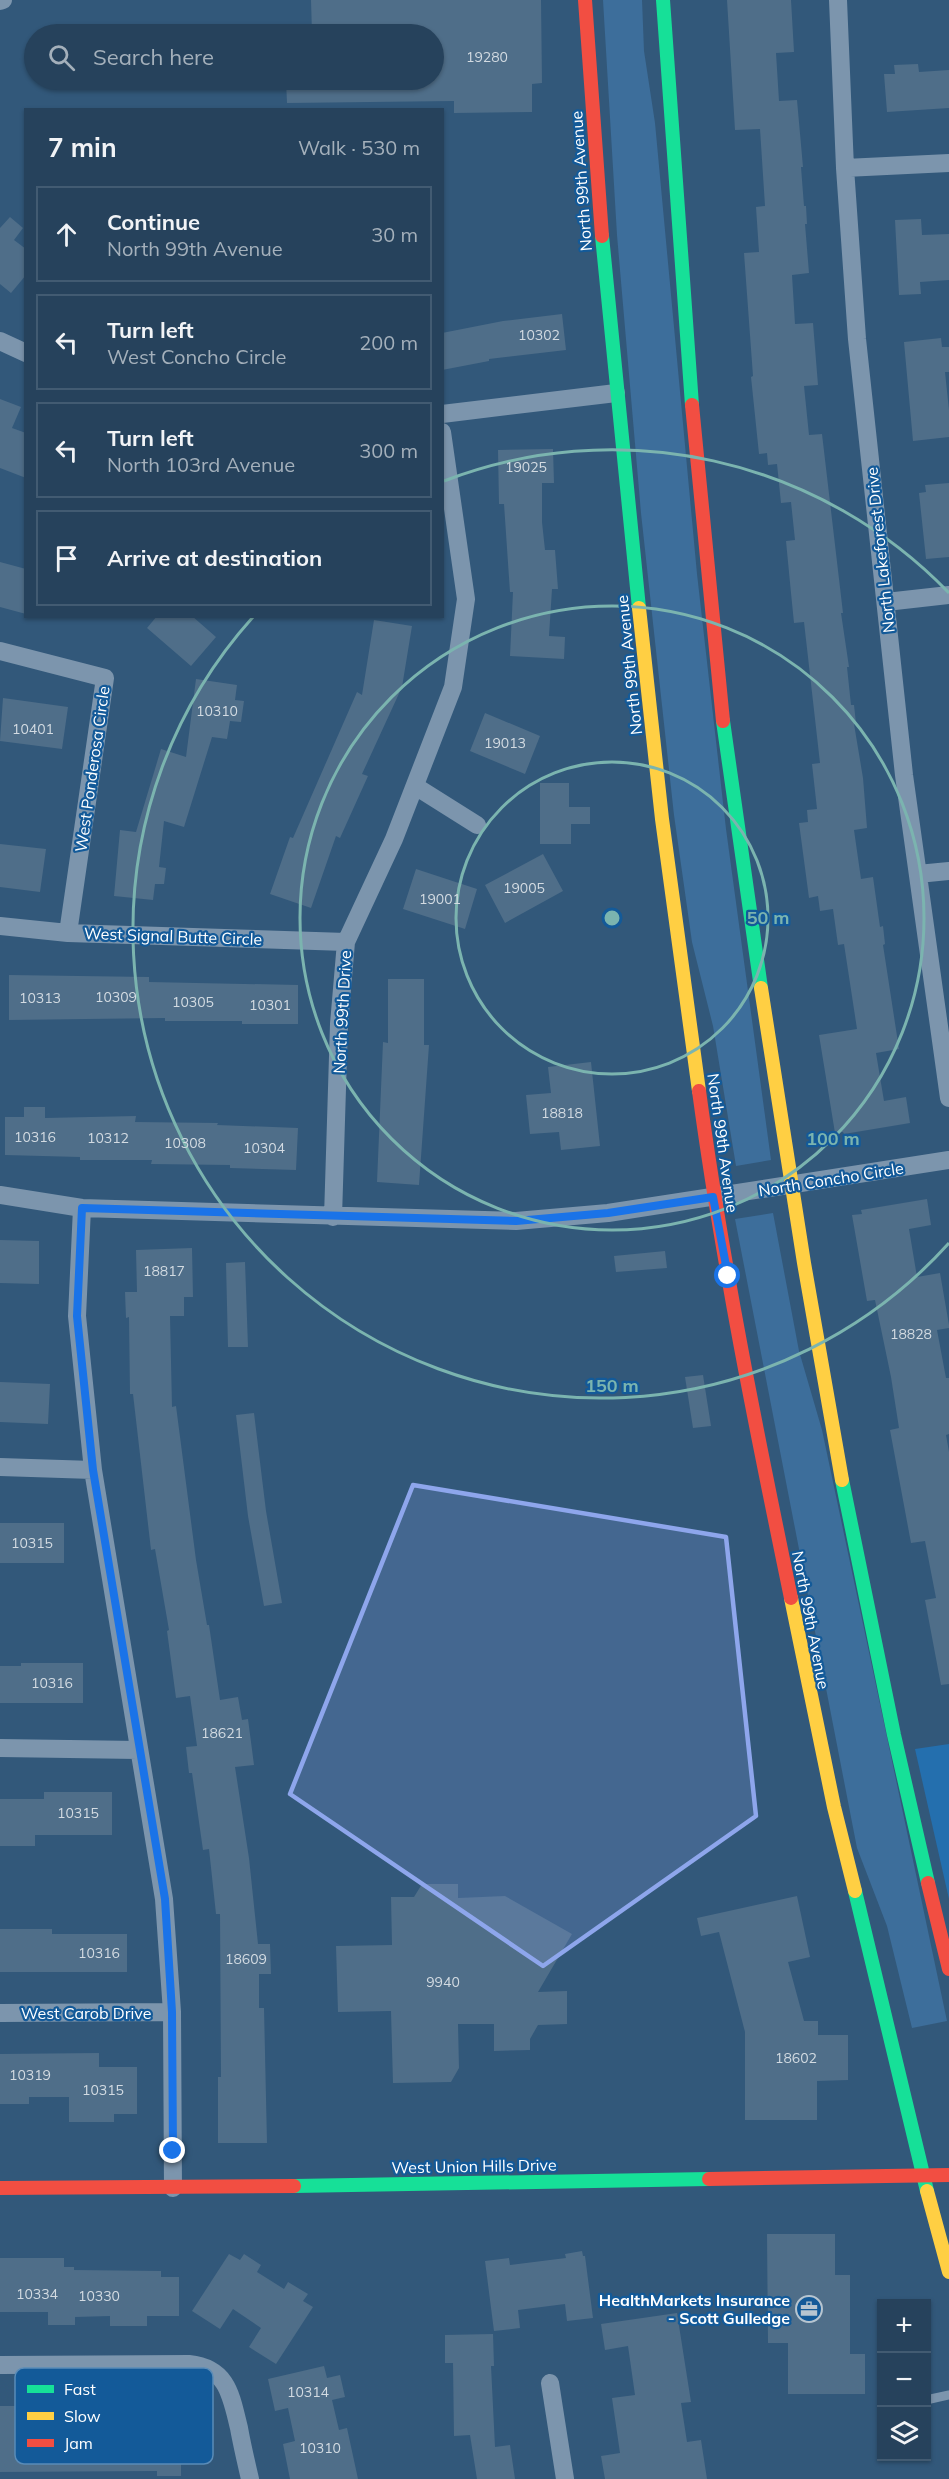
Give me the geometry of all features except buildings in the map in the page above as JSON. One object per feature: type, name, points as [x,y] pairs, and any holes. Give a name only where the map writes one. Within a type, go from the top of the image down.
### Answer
[{"type":"main road","name":"North 99th Avenue","points":[[585,0],[603,254],[616,393],[664,830],[713,1197],[771,1504],[834,1807],[887,2021],[911,2130],[949,2272]]},
{"type":"main road","points":[[663,0],[685,336],[726,745],[790,1186],[872,1628],[919,1849],[949,1969]]},
{"type":"main road","name":"West Union Hills Drive","points":[[0,2188],[173,2188],[949,2175]]},
{"type":"street","name":"North Lakeforest Drive","points":[[838,0],[845,168],[857,339],[903,775],[949,1098]]},
{"type":"street","points":[[845,168],[949,163]]},
{"type":"street","points":[[0,341],[24,352]]},
{"type":"street","points":[[444,414],[616,393]]},
{"type":"street","name":"North 99th Drive","points":[[333,1217],[339,1024],[346,942],[394,840],[453,687],[466,599],[444,446]]},
{"type":"street","points":[[886,602],[949,595]]},
{"type":"street","name":"West Ponderosa Circle","points":[[0,651],[105,678],[68,933]]},
{"type":"street","points":[[415,786],[477,825]]},
{"type":"street","points":[[918,874],[949,871]]},
{"type":"street","name":"West Signal Butte Circle","points":[[0,926],[68,933],[346,942]]},
{"type":"street","name":"North Concho Circle","points":[[0,1196],[82,1208],[516,1221],[598,1214],[949,1160]]},
{"type":"street","points":[[82,1208],[77,1316],[93,1470],[138,1750],[165,1899],[172,2012],[173,2188]]},
{"type":"street","points":[[0,1467],[93,1470]]},
{"type":"street","points":[[0,1748],[138,1750]]},
{"type":"street","name":"West Carob Drive","points":[[0,2013],[172,2012]]},
{"type":"street","points":[[0,2365],[189,2364],[206,2368]]},
{"type":"street","points":[[213,2371],[229,2390],[250,2479]]},
{"type":"street","points":[[550,2383],[565,2479]]},
{"type":"lane","points":[[931,2399],[949,2395]]},
{"type":"highlighted area","points":[[413,1485],[726,1537],[756,1816],[543,1966],[290,1794]]},
{"type":"shaded area","points":[[603,0],[642,0],[644,51],[655,123],[697,574],[726,829],[771,1160],[736,1166],[713,1026],[692,942],[674,815],[641,513],[617,235]]},
{"type":"shaded area","points":[[773,1213],[799,1351],[822,1430],[947,2021],[912,2028],[887,1926],[857,1848],[735,1219]]},
{"type":"shaded area","points":[[949,1744],[949,1899],[915,1749]]},
{"type":"traffic: fast","points":[[663,0],[692,405]]},
{"type":"traffic: fast","points":[[602,236],[639,608]]},
{"type":"traffic: fast","points":[[723,721],[761,988]]},
{"type":"traffic: fast","points":[[842,1480],[894,1735],[928,1883]]},
{"type":"traffic: fast","points":[[855,1891],[927,2191]]},
{"type":"traffic: fast","points":[[294,2186],[709,2179]]},
{"type":"traffic: slow","points":[[639,608],[662,819],[699,1091]]},
{"type":"traffic: slow","points":[[761,988],[804,1263],[842,1480]]},
{"type":"traffic: slow","points":[[791,1598],[834,1807],[855,1891]]},
{"type":"traffic: slow","points":[[927,2191],[949,2272]]},
{"type":"traffic: jam","points":[[585,0],[602,236]]},
{"type":"traffic: jam","points":[[692,405],[723,721]]},
{"type":"traffic: jam","points":[[699,1091],[729,1282],[791,1598]]},
{"type":"traffic: jam","points":[[928,1883],[949,1969]]},
{"type":"traffic: jam","points":[[709,2179],[949,2175]]},
{"type":"traffic: jam","points":[[0,2188],[294,2186]]},
{"type":"place","name":"HealthMarkets Insurance - Scott Gulledge","points":[[809,2309]]},
{"type":"route","points":[[173,2151],[172,2012],[165,1899],[138,1750],[93,1470],[77,1316],[82,1208],[516,1221],[608,1213],[713,1197],[728,1276]]}]
